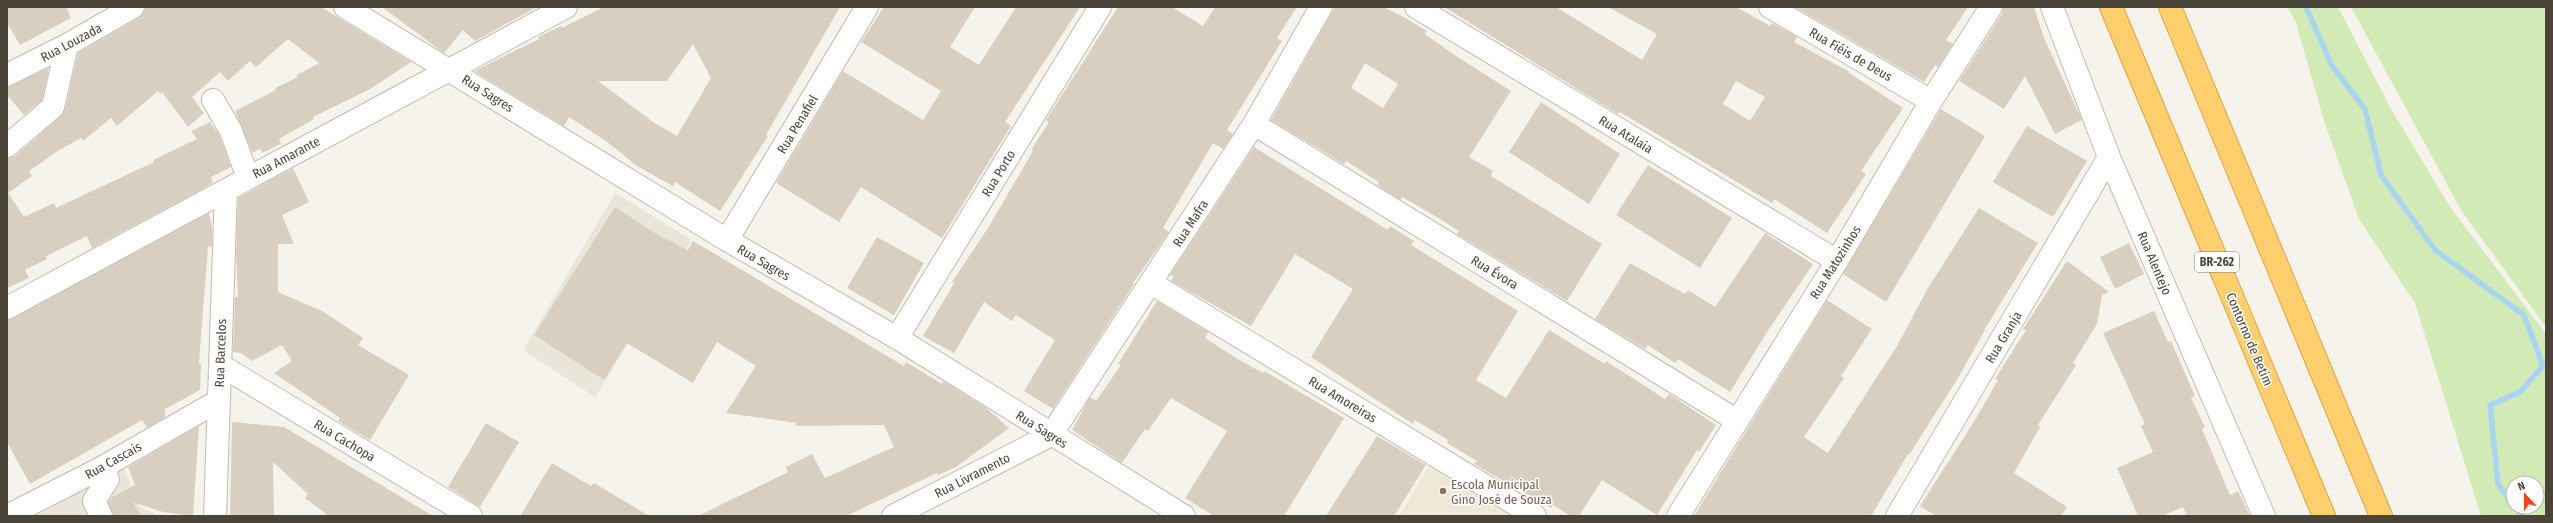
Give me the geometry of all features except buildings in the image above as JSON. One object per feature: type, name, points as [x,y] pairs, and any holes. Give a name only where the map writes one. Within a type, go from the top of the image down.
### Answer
[{"type":"highway","name":"Contorno de Betim","points":[[2111,7],[2324,516]]},
{"type":"highway","points":[[2170,7],[2381,516]]},
{"type":"highway","points":[[2363,471],[2393,516]]},
{"type":"street","name":"Rua Louzada","points":[[7,75],[67,45],[134,7]]},
{"type":"street","name":"Rua Sagres","points":[[345,7],[450,69],[727,240],[897,338],[1051,435],[1184,516]]},
{"type":"street","name":"Rua Amarante","points":[[7,308],[566,7]]},
{"type":"street","name":"Rua Penafiel","points":[[727,240],[867,7]]},
{"type":"street","name":"Rua Porto","points":[[897,338],[1100,7]]},
{"type":"street","name":"Rua Mafra","points":[[1051,435],[1254,124],[1321,7]]},
{"type":"street","name":"Rua Atalaia","points":[[1416,7],[1837,261]]},
{"type":"street","name":"Rua Fiéis de Deus","points":[[1770,7],[1931,101]]},
{"type":"street","name":"Rua Matozinhos","points":[[1678,516],[1736,420],[1837,261],[1931,101],[1991,7]]},
{"type":"street","name":"Rua Alentejo","points":[[2052,7],[2110,157],[2264,516]]},
{"type":"street","points":[[7,146],[53,107],[67,45]]},
{"type":"street","points":[[213,100],[231,131],[248,178]]},
{"type":"street","name":"Rua Évora","points":[[1254,124],[1736,420]]},
{"type":"street","name":"Rua Granja","points":[[1897,516],[2110,157]]},
{"type":"street","name":"Rua Barcelos","points":[[215,516],[226,190]]},
{"type":"street","name":"Rua Amoreiras","points":[[1151,283],[1535,516]]},
{"type":"street","name":"Rua Cachopa","points":[[220,365],[470,516]]},
{"type":"street","name":"Rua Cascais","points":[[7,516],[103,467],[218,401]]},
{"type":"street","name":"Rua Livramento","points":[[893,516],[1051,435]]},
{"type":"street","points":[[101,516],[94,501],[108,479],[103,467]]},
{"type":"shaded area","points":[[615,193],[692,240],[595,397],[523,350]]},
{"type":"shaded area","name":"Escola Municipal Gino José de Souza","points":[[1429,466],[1514,516],[1399,516]]},
{"type":"shaded area","points":[[123,467],[140,506],[159,516],[35,516]]},
{"type":"green space","points":[[2287,7],[2338,7],[2391,109],[2450,207],[2546,334],[2546,516],[2481,516],[2415,303],[2359,219],[2325,124],[2295,20]]},
{"type":"green space","points":[[2351,7],[2546,7],[2546,327],[2461,210]]},
{"type":"waterway","points":[[2306,7],[2332,66],[2365,109],[2381,175],[2435,250],[2524,315],[2543,366],[2520,392],[2490,405],[2498,484],[2505,493]]},
{"type":"place","name":"Escola Municipal Gino José de Souza","points":[[1443,491]]}]
